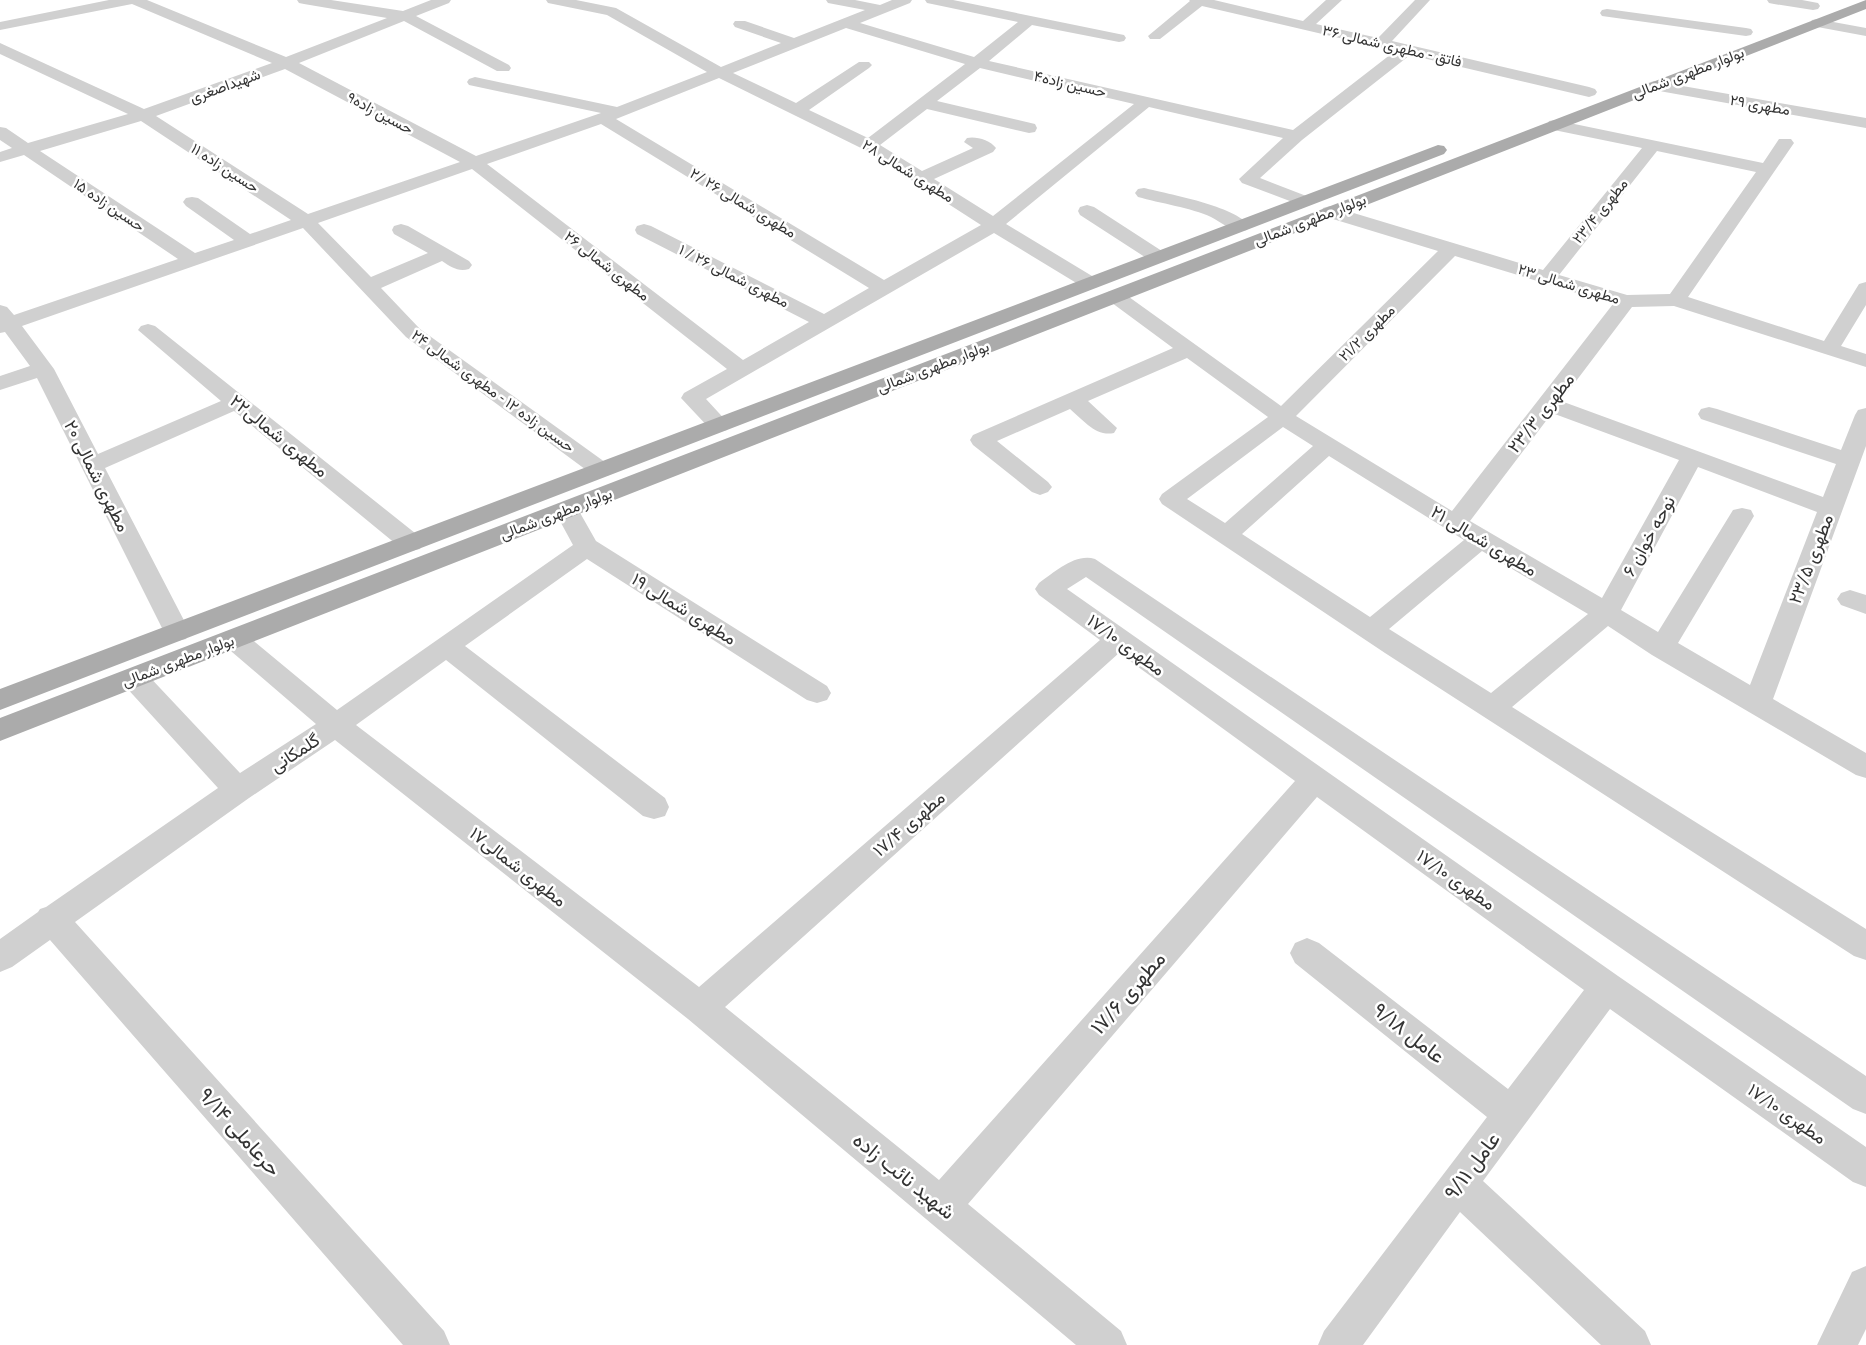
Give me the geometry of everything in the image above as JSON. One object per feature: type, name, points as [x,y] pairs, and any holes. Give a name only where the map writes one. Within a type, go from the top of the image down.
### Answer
[{"type":"main road","name":"بولوار مطهری شمالی","points":[[0,700],[1746,32],[1773,22],[1866,4]]},
{"type":"main road","name":"بولوار مطهری شمالی","points":[[0,730],[1654,86],[1814,15]]},
{"type":"main road","points":[[1452,144],[1476,155]]},
{"type":"street","points":[[304,0],[406,16],[503,68]]},
{"type":"street","name":"شهیداصغری","points":[[0,157],[143,115],[286,63],[444,0]]},
{"type":"street","name":"مطهری شمالی ۲۸","points":[[553,0],[618,7],[720,72],[799,109],[869,145],[994,225],[1090,283]]},
{"type":"street","points":[[833,0],[880,9]]},
{"type":"street","points":[[3,321],[193,260],[611,115],[905,0]]},
{"type":"street","points":[[932,0],[1119,38]]},
{"type":"street","points":[[1155,36],[1197,0]]},
{"type":"street","name":"فاتق - مطهری شمالی ۳۶","points":[[1197,0],[1224,3],[1305,26],[1589,92]]},
{"type":"street","points":[[1305,26],[1335,0]]},
{"type":"street","points":[[1381,44],[1423,0]]},
{"type":"street","points":[[1774,0],[1866,32]]},
{"type":"street","points":[[0,26],[123,1]]},
{"type":"street","name":"حسین زاده۹","points":[[123,1],[286,63],[474,162]]},
{"type":"street","points":[[1013,17],[1033,4]]},
{"type":"street","points":[[1607,13],[1746,32]]},
{"type":"street","points":[[869,145],[1029,20]]},
{"type":"street","name":"حسین زاده۴","points":[[845,23],[976,63],[1296,136]]},
{"type":"street","points":[[740,24],[794,43]]},
{"type":"street","name":"حسین زاده ۱۱","points":[[0,48],[143,115],[306,221]]},
{"type":"street","points":[[1303,202],[1248,179],[1296,136],[1406,50]]},
{"type":"street","points":[[799,109],[864,65]]},
{"type":"street","points":[[475,82],[611,115]]},
{"type":"street","name":"مطهری ۲۹","points":[[1654,86],[1866,123]]},
{"type":"street","points":[[719,425],[692,398],[994,225],[1146,102]]},
{"type":"street","points":[[924,103],[1029,128]]},
{"type":"street","name":"مطهری شمالی ۲۶ /۲","points":[[611,115],[883,288]]},
{"type":"street","points":[[1555,125],[1768,169]]},
{"type":"street","name":"حسین زاده ۱۵","points":[[0,132],[193,260]]},
{"type":"street","points":[[922,178],[987,148],[973,142]]},
{"type":"street","points":[[1676,300],[1785,143]]},
{"type":"street","name":"مطهری ۲۳/۴","points":[[1547,277],[1653,145]]},
{"type":"street","name":"مطهری شمالی ۲۶","points":[[474,162],[741,370]]},
{"type":"street","points":[[1144,193],[1216,212],[1240,226]]},
{"type":"street","points":[[192,202],[248,241]]},
{"type":"street","points":[[1087,211],[1158,257]]},
{"type":"street","name":"مطهری شمالی ۲۳","points":[[1330,212],[1626,301],[1676,300],[1866,360]]},
{"type":"street","name":"حسین زاده ۱۲ - مطهری شمالی ۲۴","points":[[306,221],[412,333],[601,470]]},
{"type":"street","points":[[401,230],[462,265]]},
{"type":"street","name":"مطهری شمالی ۲۶ / ۱","points":[[644,230],[824,322]]},
{"type":"street","name":"مطهری ۲۱/۲","points":[[1226,535],[1171,499],[1282,416],[1451,249]]},
{"type":"street","points":[[368,286],[442,254]]},
{"type":"street","points":[[1830,349],[1866,288]]},
{"type":"street","name":"مطهری شمالی ۲۱","points":[[1116,296],[1282,416],[1328,445],[1455,524],[1662,648],[1866,767]]},
{"type":"street","name":"مطهری ۲۳/۳","points":[[1455,524],[1626,301]]},
{"type":"street","name":"مطهری شمالی ۲۰","points":[[3,321],[43,369],[177,632]]},
{"type":"street","name":"مطهری شمالی۲۲","points":[[148,330],[411,543]]},
{"type":"street","points":[[1040,487],[981,440],[1189,349]]},
{"type":"street","points":[[0,384],[43,369]]},
{"type":"street","points":[[1073,400],[1106,428]]},
{"type":"street","points":[[92,465],[237,402]]},
{"type":"street","points":[[1547,404],[1831,508]]},
{"type":"street","points":[[1709,414],[1849,460]]},
{"type":"street","name":"مطهری ۲۳/۵","points":[[1757,704],[1866,415]]},
{"type":"street","points":[[1328,445],[1226,535],[1492,708],[1866,946]]},
{"type":"street","name":"نوحه خوان ۶","points":[[1606,614],[1692,458]]},
{"type":"street","name":"مطهری شمالی ۱۹","points":[[566,510],[588,547],[817,693]]},
{"type":"street","points":[[1662,648],[1742,516]]},
{"type":"street","points":[[1371,630],[1480,539]]},
{"type":"street","name":"گلمکانی","points":[[1,953],[336,725],[588,547]]},
{"type":"street","name":"مطهری ۱۷/۱۰","points":[[1866,1098],[1086,565],[1048,589],[1606,987],[1866,1169]]},
{"type":"street","points":[[1492,708],[1606,614]]},
{"type":"street","name":"مطهری شمالی۱۷","points":[[234,638],[336,725],[700,1008]]},
{"type":"street","name":"مطهری ۱۷/۴","points":[[700,1008],[1118,639]]},
{"type":"street","points":[[446,646],[654,807]]},
{"type":"street","points":[[134,678],[238,790]]},
{"type":"street","name":"مطهری ۱۷/۶","points":[[941,1206],[1314,779]]},
{"type":"street","name":"حرعاملی ۹/۱۴","points":[[51,919],[430,1345]]},
{"type":"street","name":"عامل ۹/۱۸","points":[[1306,953],[1511,1114]]},
{"type":"street","name":"عامل ۹/۱۱","points":[[1338,1345],[1606,987]]},
{"type":"street","name":"شهید نائب زاده","points":[[700,1008],[1107,1345]]},
{"type":"street","points":[[1458,1184],[1631,1345]]}]
